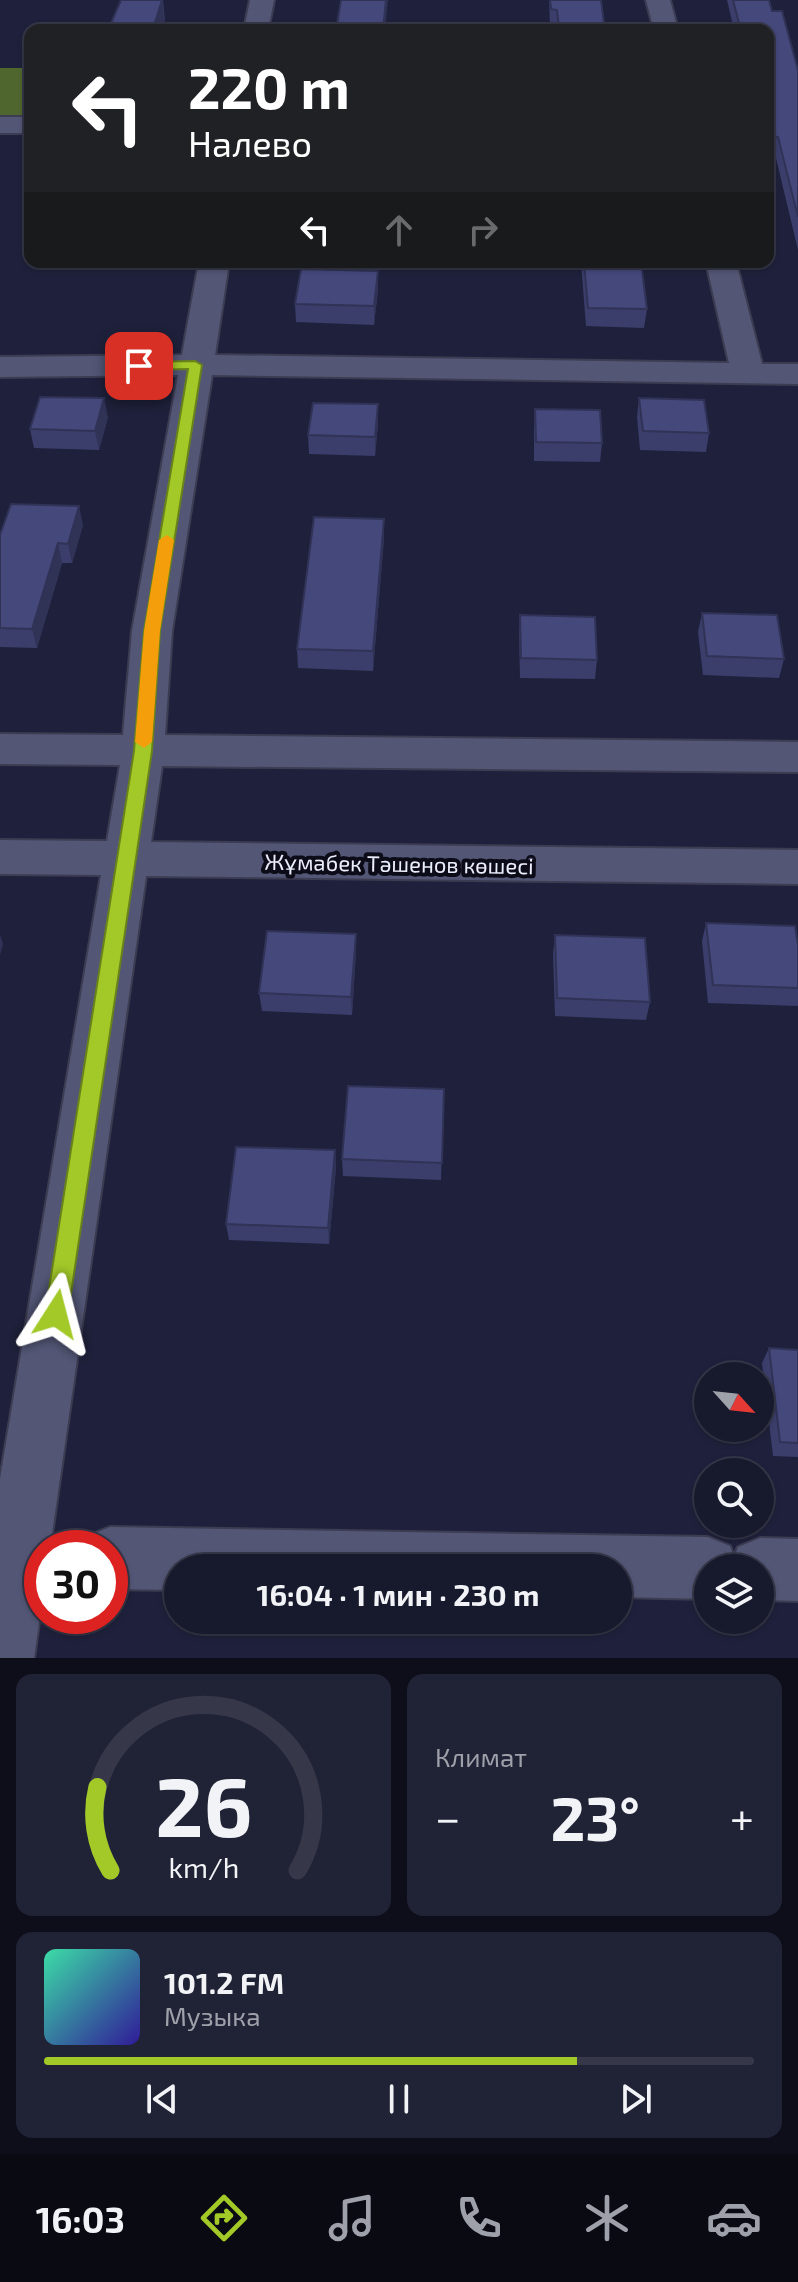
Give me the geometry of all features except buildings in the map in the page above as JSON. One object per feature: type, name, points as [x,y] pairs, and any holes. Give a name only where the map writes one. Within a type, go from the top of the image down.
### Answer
[{"type":"street","points":[[257,24],[262,0]]},
{"type":"street","points":[[658,0],[664,24]]},
{"type":"street","points":[[0,125],[24,125]]},
{"type":"street","points":[[2,1658],[143,751],[152,631],[213,268]]},
{"type":"street","points":[[722,268],[748,375]]},
{"type":"street","points":[[0,367],[195,365],[798,374]]},
{"type":"street","points":[[0,749],[798,757]]},
{"type":"street","name":"Жұмабек Тәшенов көшесі","points":[[0,857],[798,867]]},
{"type":"street","points":[[128,1558],[694,1568]]},
{"type":"street","points":[[774,1569],[798,1570]]},
{"type":"green space","points":[[0,68],[24,68],[24,117],[0,117]]},
{"type":"slow traffic","points":[[144,742],[152,631],[167,540]]},
{"type":"route","points":[[56,1314],[143,751],[152,631],[195,365],[139,366]]}]
